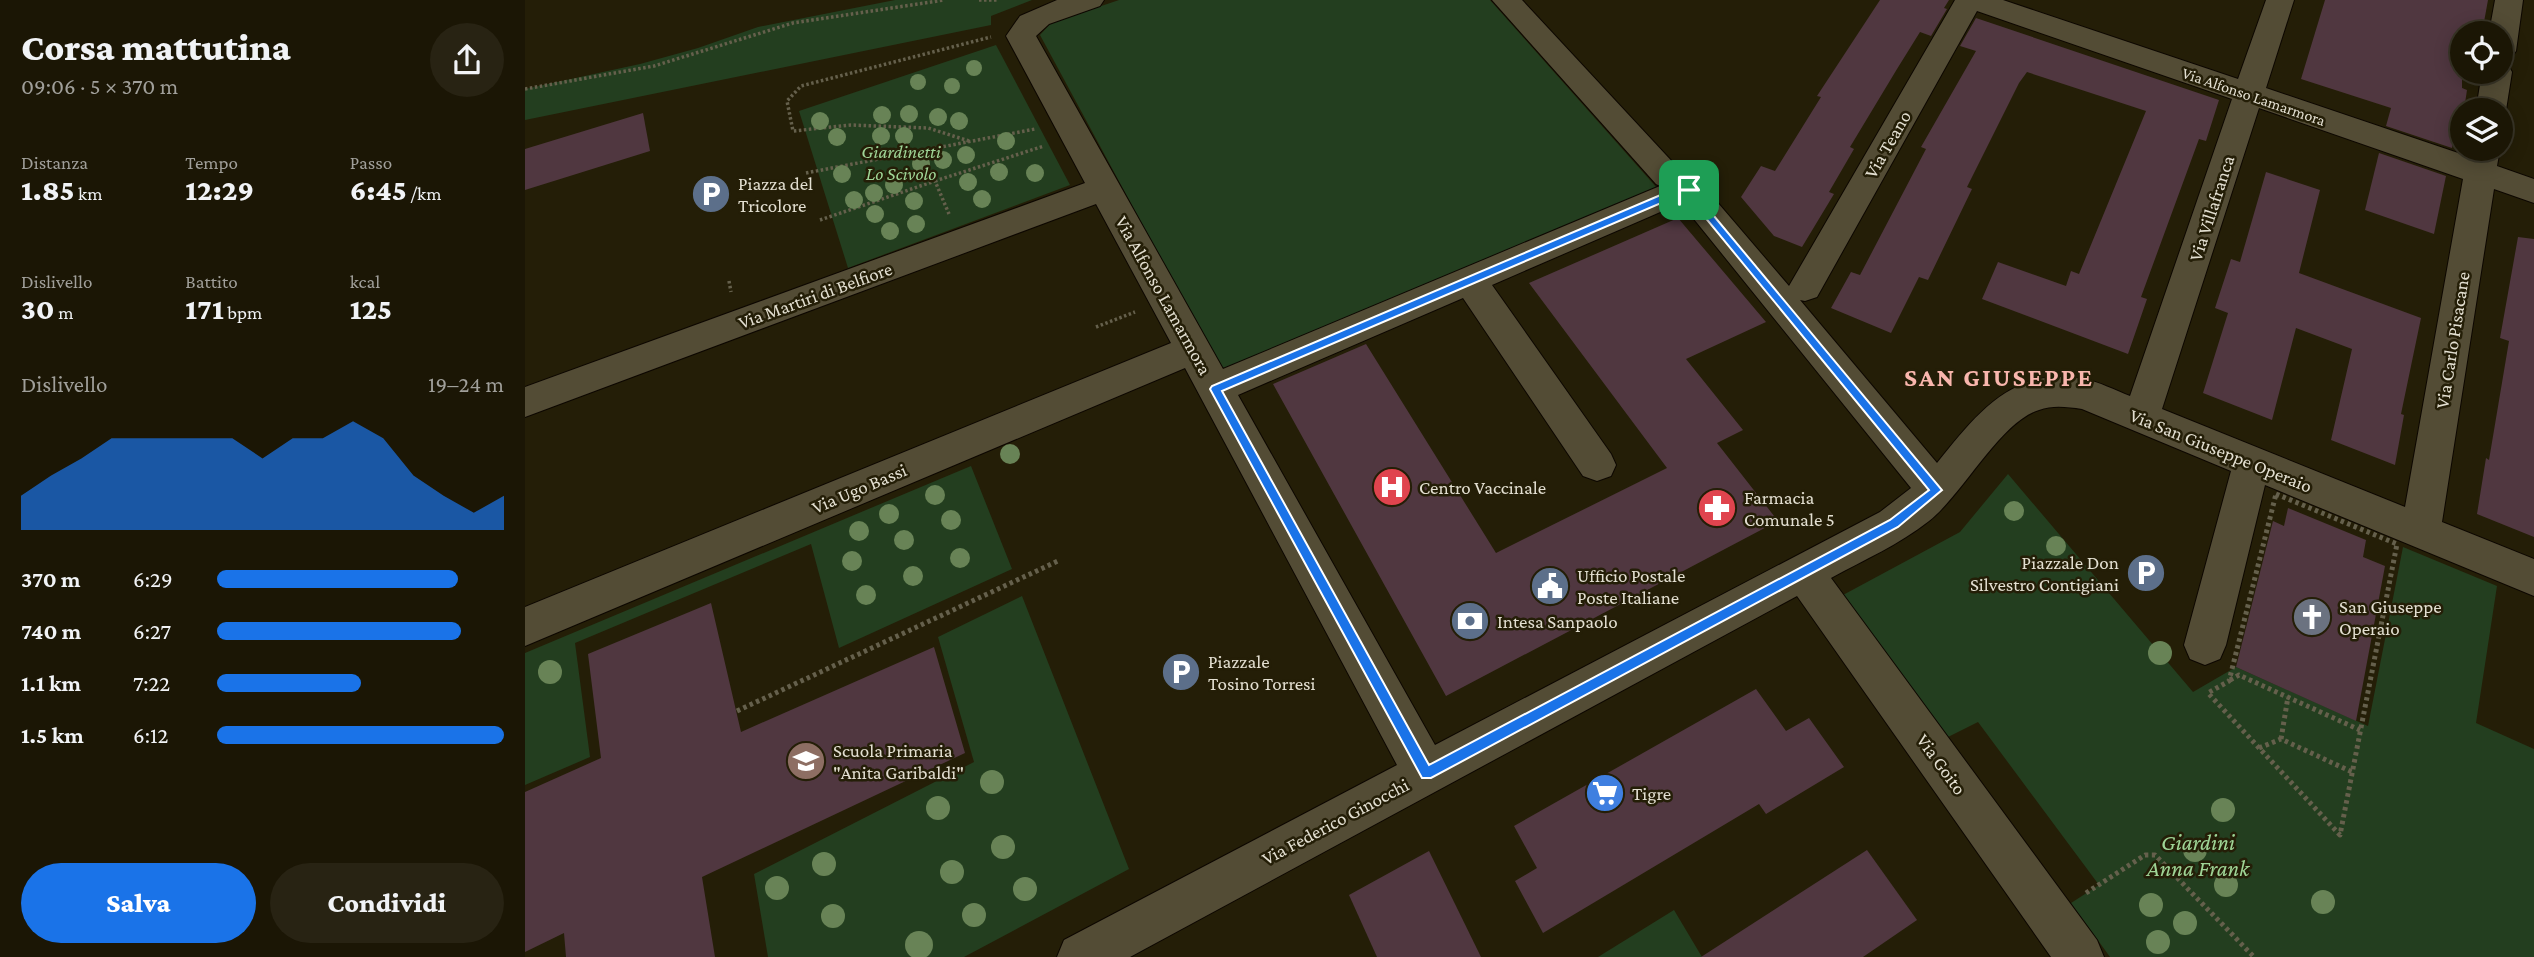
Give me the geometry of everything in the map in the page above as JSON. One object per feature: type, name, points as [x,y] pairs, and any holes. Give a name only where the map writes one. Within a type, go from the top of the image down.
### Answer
[{"type":"street","points":[[1022,29],[1036,18],[1090,0]]},
{"type":"street","points":[[1506,0],[1667,176]]},
{"type":"street","name":"Via Alfonso Lamarmora","points":[[1972,0],[2249,94],[2450,152]]},
{"type":"street","name":"Via Teano","points":[[1805,288],[1972,0]]},
{"type":"street","name":"Via Villafranca","points":[[2141,417],[2280,0]]},
{"type":"street","points":[[2506,21],[2509,0]]},
{"type":"street","name":"Via Alfonso Lamarmora","points":[[1022,29],[1023,38],[1426,773]]},
{"type":"street","name":"Via Alfonso Lamarmora","points":[[2482,161],[2534,191]]},
{"type":"street","name":"Via Carlo Pisacane","points":[[2409,538],[2482,161]]},
{"type":"street","name":"Via Martiri di Belfiore","points":[[525,402],[1105,188]]},
{"type":"street","points":[[1215,389],[1681,190],[1689,190],[1936,490]]},
{"type":"street","points":[[1470,281],[1597,465]]},
{"type":"street","name":"Via Ugo Bassi","points":[[525,627],[1194,349]]},
{"type":"street","name":"Via San Giuseppe Operaio","points":[[1936,490],[1989,425],[2017,401],[2033,394],[2066,390],[2085,394],[2252,462],[2409,538],[2534,578]]},
{"type":"street","points":[[2218,658],[2252,462]]},
{"type":"street","name":"Via Federico Ginocchi","points":[[1081,957],[1894,524],[1936,490]]},
{"type":"street","name":"Via Goito","points":[[1803,572],[2080,957]]},
{"type":"path","points":[[525,89],[654,66],[793,23],[944,0]]},
{"type":"path","points":[[979,0],[997,0]]},
{"type":"path","points":[[969,141],[928,128],[851,125],[793,131],[785,104],[787,96],[801,86],[1022,29]]},
{"type":"path","points":[[806,173],[969,141],[1072,128]]},
{"type":"path","points":[[820,220],[935,181],[1072,128]]},
{"type":"path","points":[[935,181],[960,241]]},
{"type":"path","points":[[2360,730],[2239,675],[2208,692],[2340,835],[2360,730],[2409,538]]},
{"type":"path","points":[[737,711],[1060,560]]},
{"type":"path","points":[[2218,658],[2229,681]]},
{"type":"path","points":[[2281,739],[2288,697]]},
{"type":"path","points":[[2259,748],[2281,739],[2352,772]]},
{"type":"path","points":[[2099,885],[2145,855],[2155,855],[2254,957]]},
{"type":"green space","points":[[895,0],[1032,0],[991,16],[991,25],[525,120],[525,89],[640,64],[758,27]]},
{"type":"green space","points":[[1119,0],[1490,0],[1657,188],[1222,372],[1040,35],[1051,23]]},
{"type":"green space","name":"Giardinetti Lo Scivolo","points":[[996,45],[1070,185],[848,268],[799,111]]},
{"type":"green space","points":[[971,466],[1012,569],[839,648],[811,544],[575,643],[590,757],[525,785],[525,653]]},
{"type":"green space","name":"Giardini Anna Frank","points":[[2008,474],[2193,692],[2236,667],[2368,726],[2403,547],[2497,586],[2476,723],[2534,749],[2534,957],[2110,957],[2071,903],[2099,885],[1978,722],[1946,738],[1843,595],[1960,532]]},
{"type":"green space","points":[[1022,596],[1129,869],[964,957],[768,957],[754,874],[974,762],[938,637]]},
{"type":"green space","points":[[1674,910],[1702,957],[1598,957]]},
{"type":"building","points":[[1880,0],[1949,0],[1944,8],[1947,9],[1931,36],[1920,32],[1850,147],[1854,149],[1829,192],[1834,194],[1802,247],[1774,236],[1741,197],[1761,166],[1775,171],[1821,97],[1817,96]]},
{"type":"building","points":[[2325,0],[2488,0],[2484,21],[2450,21],[2450,84],[2462,84],[2462,88],[2467,90],[2466,98],[2450,98],[2450,147],[2386,126],[2391,108],[2301,79]]},
{"type":"building","points":[[1976,18],[2219,100],[2206,141],[2199,139],[2141,297],[2147,299],[2128,354],[1982,299],[1998,262],[2066,286],[2071,271],[2079,274],[2146,111],[2027,72],[1967,187],[1972,189],[1928,280],[1919,277],[1891,333],[1831,308],[1851,272],[1860,275],[1926,149],[1921,147],[1976,51],[1960,46]]},
{"type":"building","points":[[643,113],[650,151],[525,190],[525,149]]},
{"type":"building","points":[[2379,153],[2446,176],[2434,234],[2365,210]]},
{"type":"building","points":[[2266,172],[2320,190],[2299,273],[2421,318],[2401,414],[2404,415],[2395,465],[2331,440],[2352,349],[2296,328],[2272,420],[2203,393],[2228,313],[2215,308],[2231,259],[2240,262]]},
{"type":"building","points":[[1678,218],[1766,322],[1686,359],[1743,430],[1717,443],[1778,521],[1446,696],[1273,384],[1366,344],[1496,553],[1667,468],[1529,283]]},
{"type":"building","points":[[2518,237],[2534,239],[2534,537],[2477,514],[2509,341],[2500,338]]},
{"type":"building","name":"San Giuseppe Operaio","points":[[2288,508],[2366,540],[2363,557],[2385,566],[2356,721],[2236,667],[2273,521],[2284,526]]},
{"type":"building","points":[[711,603],[741,732],[934,647],[965,753],[702,877],[715,957],[566,957],[564,933],[525,952],[525,792],[601,758],[588,654]]},
{"type":"building","points":[[1756,689],[1786,731],[1809,718],[1844,767],[1766,814],[1759,804],[1543,933],[1515,881],[1537,868],[1514,826]]},
{"type":"building","points":[[1867,850],[1917,920],[1863,957],[1701,957]]},
{"type":"building","points":[[1429,851],[1481,957],[1377,957],[1349,895]]},
{"type":"place","name":"Piazza del Tricolore","points":[[711,194]]},
{"type":"place","name":"Centro Vaccinale","points":[[1392,487]]},
{"type":"place","name":"Farmacia Comunale 5","points":[[1717,508]]},
{"type":"place","name":"Piazzale Don Silvestro Contigiani","points":[[2146,573]]},
{"type":"place","name":"Ufficio Postale Poste Italiane","points":[[1550,586]]},
{"type":"place","name":"San Giuseppe Operaio","points":[[2312,617]]},
{"type":"place","name":"Intesa Sanpaolo","points":[[1470,621]]},
{"type":"place","name":"Piazzale Tosino Torresi","points":[[1181,672]]},
{"type":"place","name":"Scuola Primaria \"Anita Garibaldi\"","points":[[806,761]]},
{"type":"place","name":"Tigre","points":[[1605,793]]},
{"type":"district","name":"SAN GIUSEPPE","points":[[1999,377]]},
{"type":"route","points":[[1681,190],[1689,190],[1936,490],[1894,524],[1426,773],[1215,389],[1681,190]]}]
